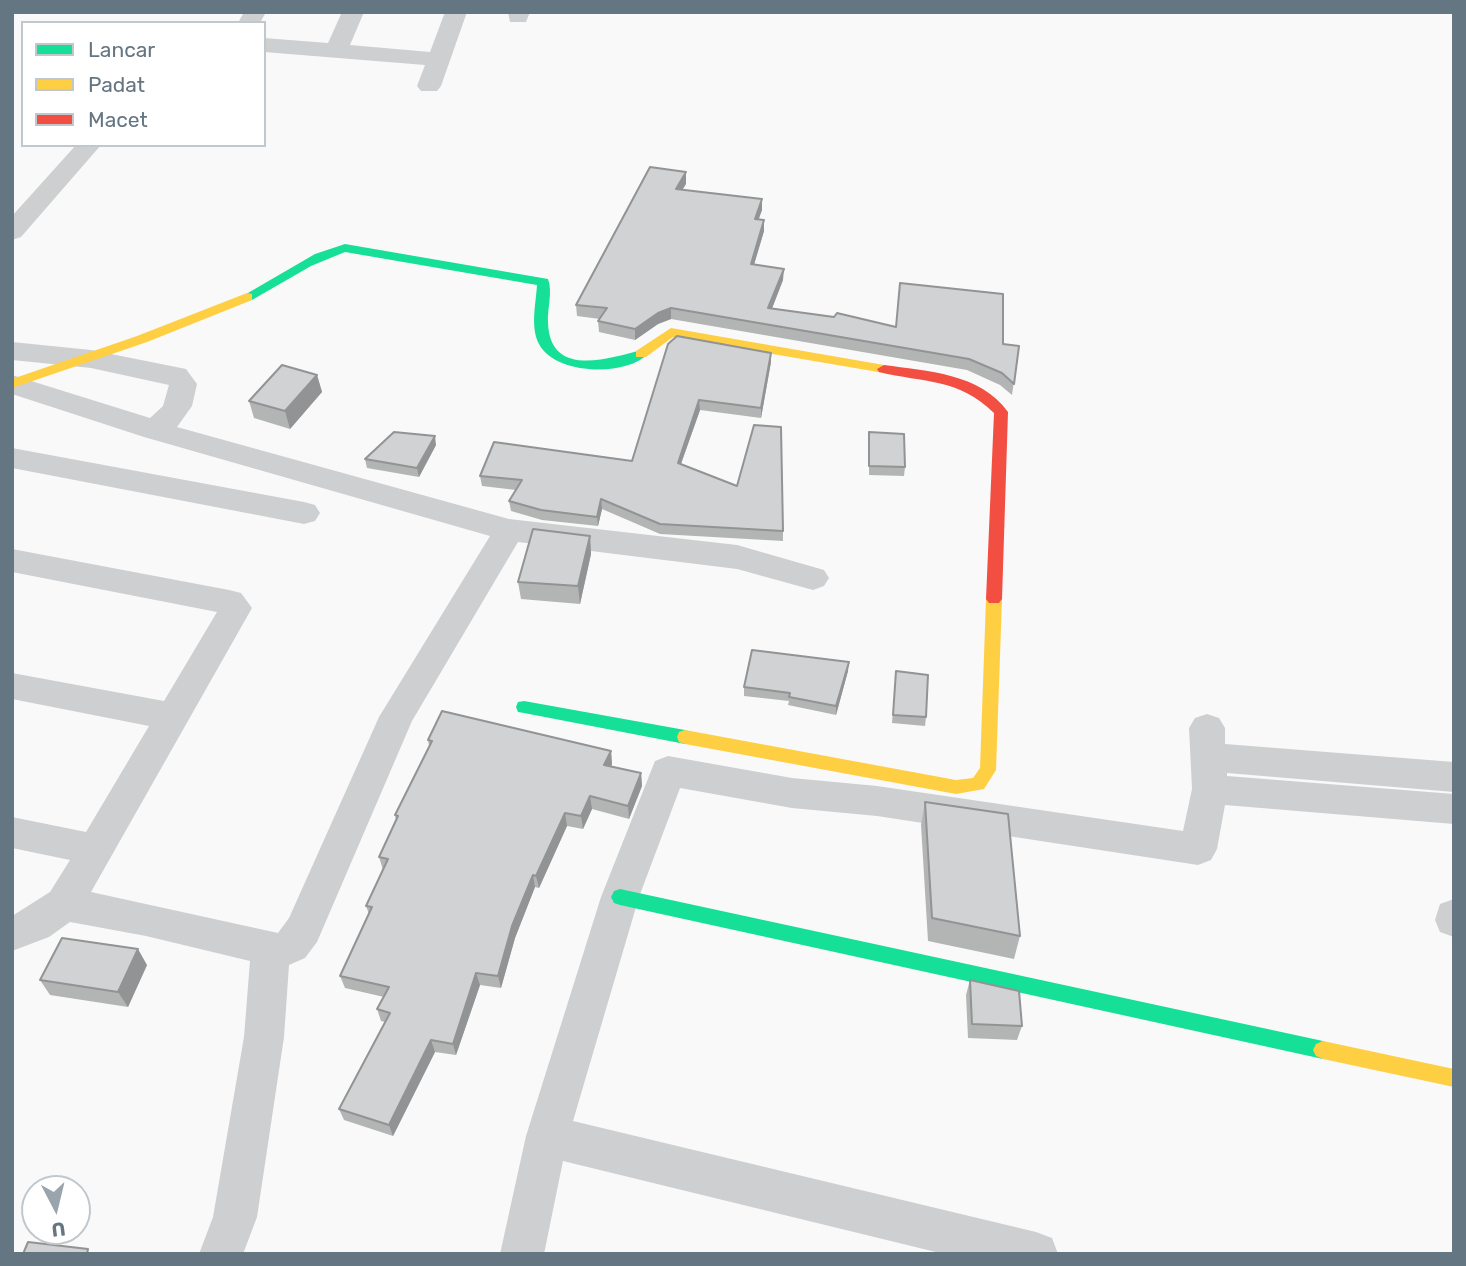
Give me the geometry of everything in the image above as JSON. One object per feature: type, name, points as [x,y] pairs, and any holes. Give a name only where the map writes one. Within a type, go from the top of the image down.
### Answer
[{"type":"street","points":[[336,51],[353,12]]},
{"type":"street","points":[[429,86],[456,12]]},
{"type":"street","points":[[266,45],[439,59]]},
{"type":"street","points":[[12,232],[87,147]]},
{"type":"street","points":[[12,384],[91,359],[273,286],[322,252],[345,248],[544,282],[542,326],[545,345],[552,354],[566,360],[590,365],[624,360],[641,354],[671,332],[967,384],[987,395],[1001,412],[988,770],[978,784],[956,787],[524,707]]},
{"type":"street","points":[[12,351],[91,359],[181,379],[179,407],[170,419],[153,430]]},
{"type":"street","points":[[12,384],[153,430],[509,530],[737,556],[813,578]]},
{"type":"street","points":[[12,458],[304,513]]},
{"type":"street","points":[[64,904],[146,919],[271,948],[288,949],[299,940],[396,717],[509,530]]},
{"type":"street","points":[[12,560],[229,602],[236,608],[64,904],[35,925],[12,934]]},
{"type":"street","points":[[12,686],[175,717]]},
{"type":"street","points":[[1208,758],[1454,777]]},
{"type":"street","points":[[1208,758],[1454,809]]},
{"type":"street","points":[[522,1254],[547,1136],[620,897],[668,771],[792,793],[877,801],[1198,849],[1208,758]]},
{"type":"street","points":[[12,832],[96,850]]},
{"type":"street","points":[[620,897],[1454,1078]]},
{"type":"street","points":[[221,1254],[237,1204],[264,1037],[271,948]]},
{"type":"street","points":[[547,1136],[1036,1254]]},
{"type":"building","points":[[650,167],[686,172],[676,189],[762,199],[755,219],[764,220],[751,264],[784,269],[768,308],[834,317],[837,313],[896,327],[900,283],[1003,294],[1003,344],[1019,346],[1014,384],[1002,373],[969,359],[671,308],[658,313],[635,329],[598,321],[607,308],[576,305]]},
{"type":"building","points":[[677,336],[771,353],[761,408],[699,400],[678,463],[737,486],[754,425],[781,427],[783,531],[660,524],[601,499],[597,517],[541,510],[509,501],[522,480],[480,476],[494,442],[632,461],[668,344]]},
{"type":"building","points":[[282,365],[317,375],[285,411],[249,401]]},
{"type":"building","points":[[394,432],[435,436],[417,468],[365,459]]},
{"type":"building","points":[[869,432],[904,434],[905,467],[869,466]]},
{"type":"building","points":[[533,529],[590,536],[578,586],[518,582]]},
{"type":"building","points":[[752,650],[849,662],[836,706],[789,697],[790,693],[744,687]]},
{"type":"building","points":[[896,671],[928,675],[926,717],[893,715]]},
{"type":"building","points":[[442,711],[611,751],[604,765],[641,773],[628,806],[590,796],[581,816],[565,813],[536,876],[533,875],[512,926],[498,976],[476,973],[453,1044],[431,1040],[389,1125],[339,1109],[390,1013],[377,1009],[389,987],[340,976],[372,907],[366,906],[388,859],[379,857],[398,816],[395,815],[432,741],[428,740]]},
{"type":"building","points":[[925,802],[1008,814],[1020,936],[932,918]]},
{"type":"building","points":[[62,938],[138,949],[118,992],[40,980]]},
{"type":"building","points":[[970,980],[1019,991],[1022,1026],[972,1024]]},
{"type":"building","points":[[27,1245],[88,1249],[87,1254],[23,1254]]},
{"type":"traffic: fast","points":[[247,297],[307,263],[345,248],[544,282],[542,329],[545,343],[552,353],[562,360],[589,365],[618,362],[641,354]]},
{"type":"traffic: fast","points":[[524,707],[685,737]]},
{"type":"traffic: fast","points":[[620,897],[1323,1050]]},
{"type":"traffic: slow","points":[[12,384],[142,339],[247,297]]},
{"type":"traffic: slow","points":[[641,354],[671,332],[884,369]]},
{"type":"traffic: slow","points":[[685,737],[956,787],[978,784],[988,770],[994,599]]},
{"type":"traffic: slow","points":[[1323,1050],[1454,1078]]},
{"type":"traffic: jam","points":[[884,369],[933,376],[962,384],[989,400],[1001,412],[994,599]]}]
